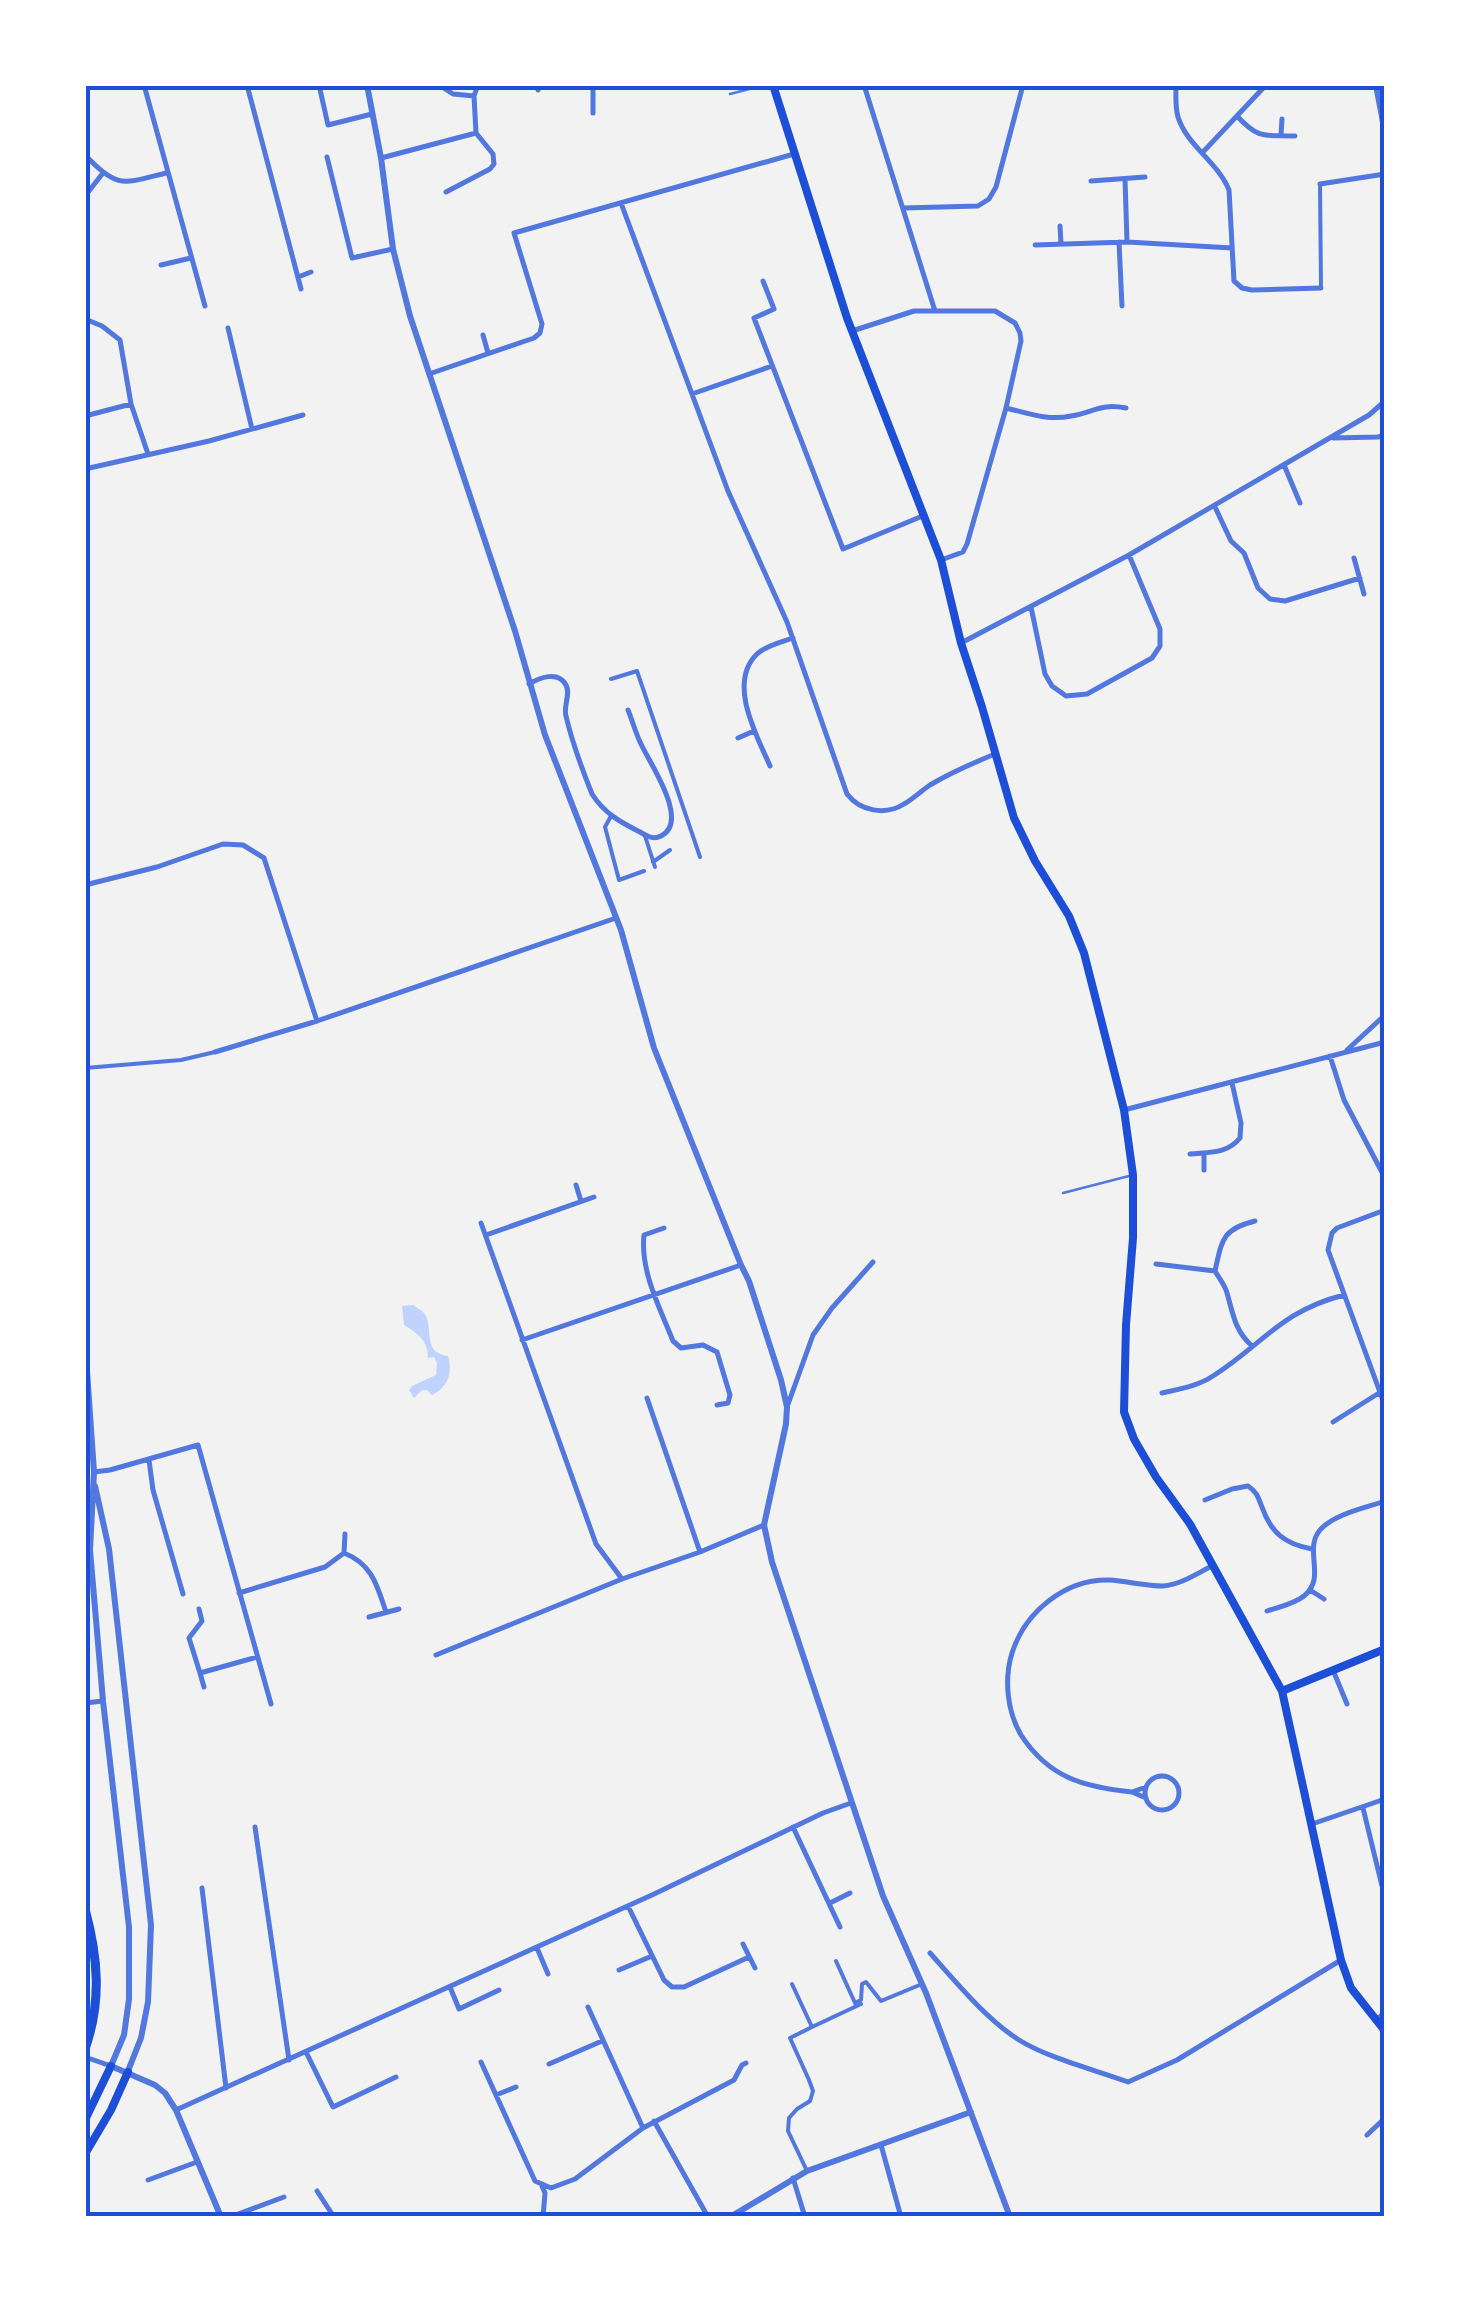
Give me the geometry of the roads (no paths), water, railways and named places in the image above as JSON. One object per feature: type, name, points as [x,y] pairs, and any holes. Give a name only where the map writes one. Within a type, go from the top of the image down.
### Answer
[{"type":"highway","points":[[85,1909],[98,1976],[85,2049]]},
{"type":"main road","points":[[773,85],[851,331],[941,560],[961,643],[1014,818],[1069,916],[1084,953],[1124,1110],[1132,1175],[1133,1238],[1124,1412],[1134,1440],[1190,1524],[1282,1691],[1341,1960],[1351,1988],[1385,2031]]},
{"type":"main road","points":[[1282,1691],[1385,1649]]},
{"type":"main road","points":[[85,2120],[111,2066]]},
{"type":"main road","points":[[85,2154],[128,2072]]},
{"type":"street","points":[[144,85],[205,306]]},
{"type":"street","points":[[247,85],[301,289]]},
{"type":"street","points":[[318,85],[328,125],[372,114]]},
{"type":"street","points":[[367,85],[394,249],[410,316],[545,735],[616,918],[654,1048],[749,1281],[788,1406]]},
{"type":"street","points":[[439,85],[454,94],[474,96]]},
{"type":"street","points":[[446,192],[494,164],[493,154],[476,133],[474,96],[478,85]]},
{"type":"street","points":[[593,85],[593,113]]},
{"type":"street","points":[[864,85],[935,311]]},
{"type":"street","points":[[904,208],[978,206],[990,199],[1023,85]]},
{"type":"street","points":[[1176,85],[1177,115],[1186,133],[1224,177],[1229,190],[1233,275],[1242,288],[1321,288],[1320,184],[1385,174]]},
{"type":"street","points":[[1202,152],[1266,85]]},
{"type":"street","points":[[1376,85],[1385,133]]},
{"type":"street","points":[[1237,116],[1260,136],[1295,136]]},
{"type":"street","points":[[1281,136],[1282,118]]},
{"type":"street","points":[[381,158],[476,133]]},
{"type":"street","points":[[429,374],[534,338],[540,332],[542,324],[514,233],[794,154]]},
{"type":"street","points":[[85,155],[110,178],[128,181],[166,172]]},
{"type":"street","points":[[327,157],[352,258],[394,249]]},
{"type":"street","points":[[85,196],[103,173]]},
{"type":"street","points":[[1091,181],[1144,178]]},
{"type":"street","points":[[1122,306],[1125,179]]},
{"type":"street","points":[[621,203],[728,490],[793,638],[847,794],[854,803],[871,810],[901,807],[958,770],[996,754]]},
{"type":"street","points":[[1060,226],[1060,244]]},
{"type":"street","points":[[1035,245],[1123,242],[1232,248]]},
{"type":"street","points":[[162,265],[191,258]]},
{"type":"street","points":[[298,277],[312,272]]},
{"type":"street","points":[[764,280],[774,310],[754,318],[842,549],[925,516]]},
{"type":"street","points":[[851,331],[914,311],[995,311],[1014,322],[1020,332],[1006,408],[968,544],[963,552],[941,560]]},
{"type":"street","points":[[85,319],[120,340],[131,404],[148,454]]},
{"type":"street","points":[[228,328],[252,429]]},
{"type":"street","points":[[483,335],[488,353]]},
{"type":"street","points":[[692,394],[772,366]]},
{"type":"street","points":[[961,643],[1129,556],[1385,402]]},
{"type":"street","points":[[85,416],[131,404]]},
{"type":"street","points":[[1006,408],[1054,418],[1082,414],[1104,405],[1126,408]]},
{"type":"street","points":[[85,469],[304,414]]},
{"type":"street","points":[[1329,438],[1385,435]]},
{"type":"street","points":[[1284,465],[1300,502]]},
{"type":"street","points":[[1215,507],[1231,541],[1244,554],[1258,588],[1270,599],[1285,601],[1360,578]]},
{"type":"street","points":[[1031,606],[1045,674],[1052,686],[1066,696],[1087,694],[1152,658],[1160,646],[1160,628],[1129,556]]},
{"type":"street","points":[[1354,558],[1364,594]]},
{"type":"street","points":[[770,766],[745,700],[744,684],[748,666],[758,652],[793,638]]},
{"type":"street","points":[[611,679],[638,671],[700,857]]},
{"type":"street","points":[[529,684],[550,676],[560,678],[566,685],[564,712],[599,805],[611,816],[654,838],[664,835],[673,822],[672,811],[628,710]]},
{"type":"street","points":[[738,738],[755,731]]},
{"type":"street","points":[[611,816],[605,827],[620,880],[644,871]]},
{"type":"street","points":[[645,836],[654,865],[670,850]]},
{"type":"street","points":[[85,885],[157,868],[223,844],[243,845],[264,858],[316,1021]]},
{"type":"street","points":[[85,1068],[181,1060],[214,1052],[616,918]]},
{"type":"street","points":[[1345,1052],[1385,1015]]},
{"type":"street","points":[[1124,1110],[1385,1042]]},
{"type":"street","points":[[1330,1056],[1344,1100],[1385,1178]]},
{"type":"street","points":[[1190,1154],[1230,1148],[1240,1138],[1242,1124],[1232,1083]]},
{"type":"street","points":[[1204,1153],[1204,1170]]},
{"type":"street","points":[[576,1185],[582,1201]]},
{"type":"street","points":[[486,1235],[594,1197]]},
{"type":"street","points":[[1385,1210],[1342,1225],[1332,1233],[1328,1250],[1385,1406]]},
{"type":"street","points":[[1252,1346],[1232,1318],[1228,1295],[1216,1270],[1226,1234],[1236,1226],[1255,1221]]},
{"type":"street","points":[[481,1223],[596,1544],[622,1578]]},
{"type":"street","points":[[664,1228],[644,1235],[646,1267],[673,1341],[681,1348],[703,1346],[718,1352],[730,1395],[728,1402],[717,1405]]},
{"type":"street","points":[[873,1262],[813,1334],[788,1406],[764,1526],[772,1562],[883,1896],[922,1984],[1010,2217]]},
{"type":"street","points":[[1156,1264],[1216,1270]]},
{"type":"street","points":[[522,1340],[740,1265]]},
{"type":"street","points":[[1162,1393],[1212,1378],[1296,1313],[1344,1295]]},
{"type":"street","points":[[85,1342],[93,1476],[88,1550],[128,1927],[129,1999],[124,2035],[111,2066]]},
{"type":"street","points":[[1332,1422],[1379,1393]]},
{"type":"street","points":[[647,1398],[700,1552]]},
{"type":"street","points":[[93,1476],[198,1445],[271,1704]]},
{"type":"street","points":[[148,1460],[183,1594]]},
{"type":"street","points":[[93,1476],[109,1549],[150,1925],[148,2002],[141,2038],[128,2072]]},
{"type":"street","points":[[1205,1500],[1248,1486],[1256,1493],[1274,1532],[1288,1543],[1312,1549]]},
{"type":"street","points":[[1268,1611],[1303,1597],[1310,1590],[1315,1576],[1312,1549],[1317,1534],[1329,1522],[1385,1501]]},
{"type":"street","points":[[436,1655],[622,1578],[764,1526]]},
{"type":"street","points":[[344,1534],[344,1552]]},
{"type":"street","points":[[239,1593],[324,1567],[344,1552]]},
{"type":"street","points":[[344,1552],[370,1571],[386,1612]]},
{"type":"street","points":[[1132,1792],[1146,1787],[1156,1776],[1166,1776],[1176,1781],[1180,1796],[1174,1806],[1164,1810],[1152,1807],[1146,1798],[1132,1792],[1097,1788],[1065,1776],[1040,1759],[1028,1744],[1018,1730],[1008,1692],[1016,1643],[1040,1608],[1064,1590],[1105,1580],[1163,1586],[1212,1566]]},
{"type":"street","points":[[1310,1590],[1324,1599]]},
{"type":"street","points":[[199,1609],[202,1621],[189,1638],[204,1687]]},
{"type":"street","points":[[369,1617],[399,1609]]},
{"type":"street","points":[[200,1673],[257,1657]]},
{"type":"street","points":[[1333,1670],[1347,1704]]},
{"type":"street","points":[[85,1703],[103,1701]]},
{"type":"street","points":[[1146,1787],[1146,1798]]},
{"type":"street","points":[[1310,1824],[1385,1799]]},
{"type":"street","points":[[176,2110],[628,1906],[823,1812],[851,1803]]},
{"type":"street","points":[[1363,1808],[1382,1886]]},
{"type":"street","points":[[255,1827],[289,2060]]},
{"type":"street","points":[[793,1827],[840,1927]]},
{"type":"street","points":[[202,1888],[226,2088]]},
{"type":"street","points":[[829,1903],[850,1893]]},
{"type":"street","points":[[628,1906],[667,1984],[684,1987],[749,1957]]},
{"type":"street","points":[[744,1944],[755,1968]]},
{"type":"street","points":[[536,1948],[548,1974]]},
{"type":"street","points":[[930,1953],[969,1997],[1019,2040],[1128,2082],[1178,2060],[1341,1960]]},
{"type":"street","points":[[620,1970],[652,1956]]},
{"type":"street","points":[[836,1961],[854,2002],[859,2001]]},
{"type":"street","points":[[807,2171],[788,2131],[789,2118],[810,2101],[813,2091],[790,2038],[860,2004],[862,1984],[866,1982],[882,2002],[922,1984]]},
{"type":"street","points":[[792,1984],[812,2026]]},
{"type":"street","points":[[450,1987],[460,2009],[499,1990]]},
{"type":"street","points":[[588,2007],[643,2128]]},
{"type":"street","points":[[1375,2020],[1385,2014]]},
{"type":"street","points":[[549,2064],[602,2040]]},
{"type":"street","points":[[306,2052],[333,2107],[396,2077]]},
{"type":"street","points":[[85,2057],[128,2072],[165,2093],[176,2110],[221,2217]]},
{"type":"street","points":[[481,2062],[535,2181],[551,2188],[575,2179],[654,2121],[734,2080],[746,2063]]},
{"type":"street","points":[[496,2095],[516,2087]]},
{"type":"street","points":[[730,2217],[807,2171],[971,2112]]},
{"type":"street","points":[[1367,2135],[1385,2118]]},
{"type":"street","points":[[654,2121],[708,2217]]},
{"type":"street","points":[[881,2145],[901,2217]]},
{"type":"street","points":[[148,2180],[197,2162]]},
{"type":"street","points":[[793,2178],[805,2217]]},
{"type":"street","points":[[542,2186],[544,2217]]},
{"type":"street","points":[[317,2191],[334,2217]]},
{"type":"street","points":[[230,2217],[284,2198]]},
{"type":"lane","points":[[730,94],[765,85]]},
{"type":"lane","points":[[1063,1193],[1132,1175]]},
{"type":"water","points":[[413,1305],[426,1316],[432,1346],[448,1356],[450,1368],[448,1379],[437,1392],[432,1395],[422,1390],[414,1398],[409,1390],[436,1375],[437,1363],[434,1357],[428,1358],[421,1338],[404,1325],[402,1306]]}]
